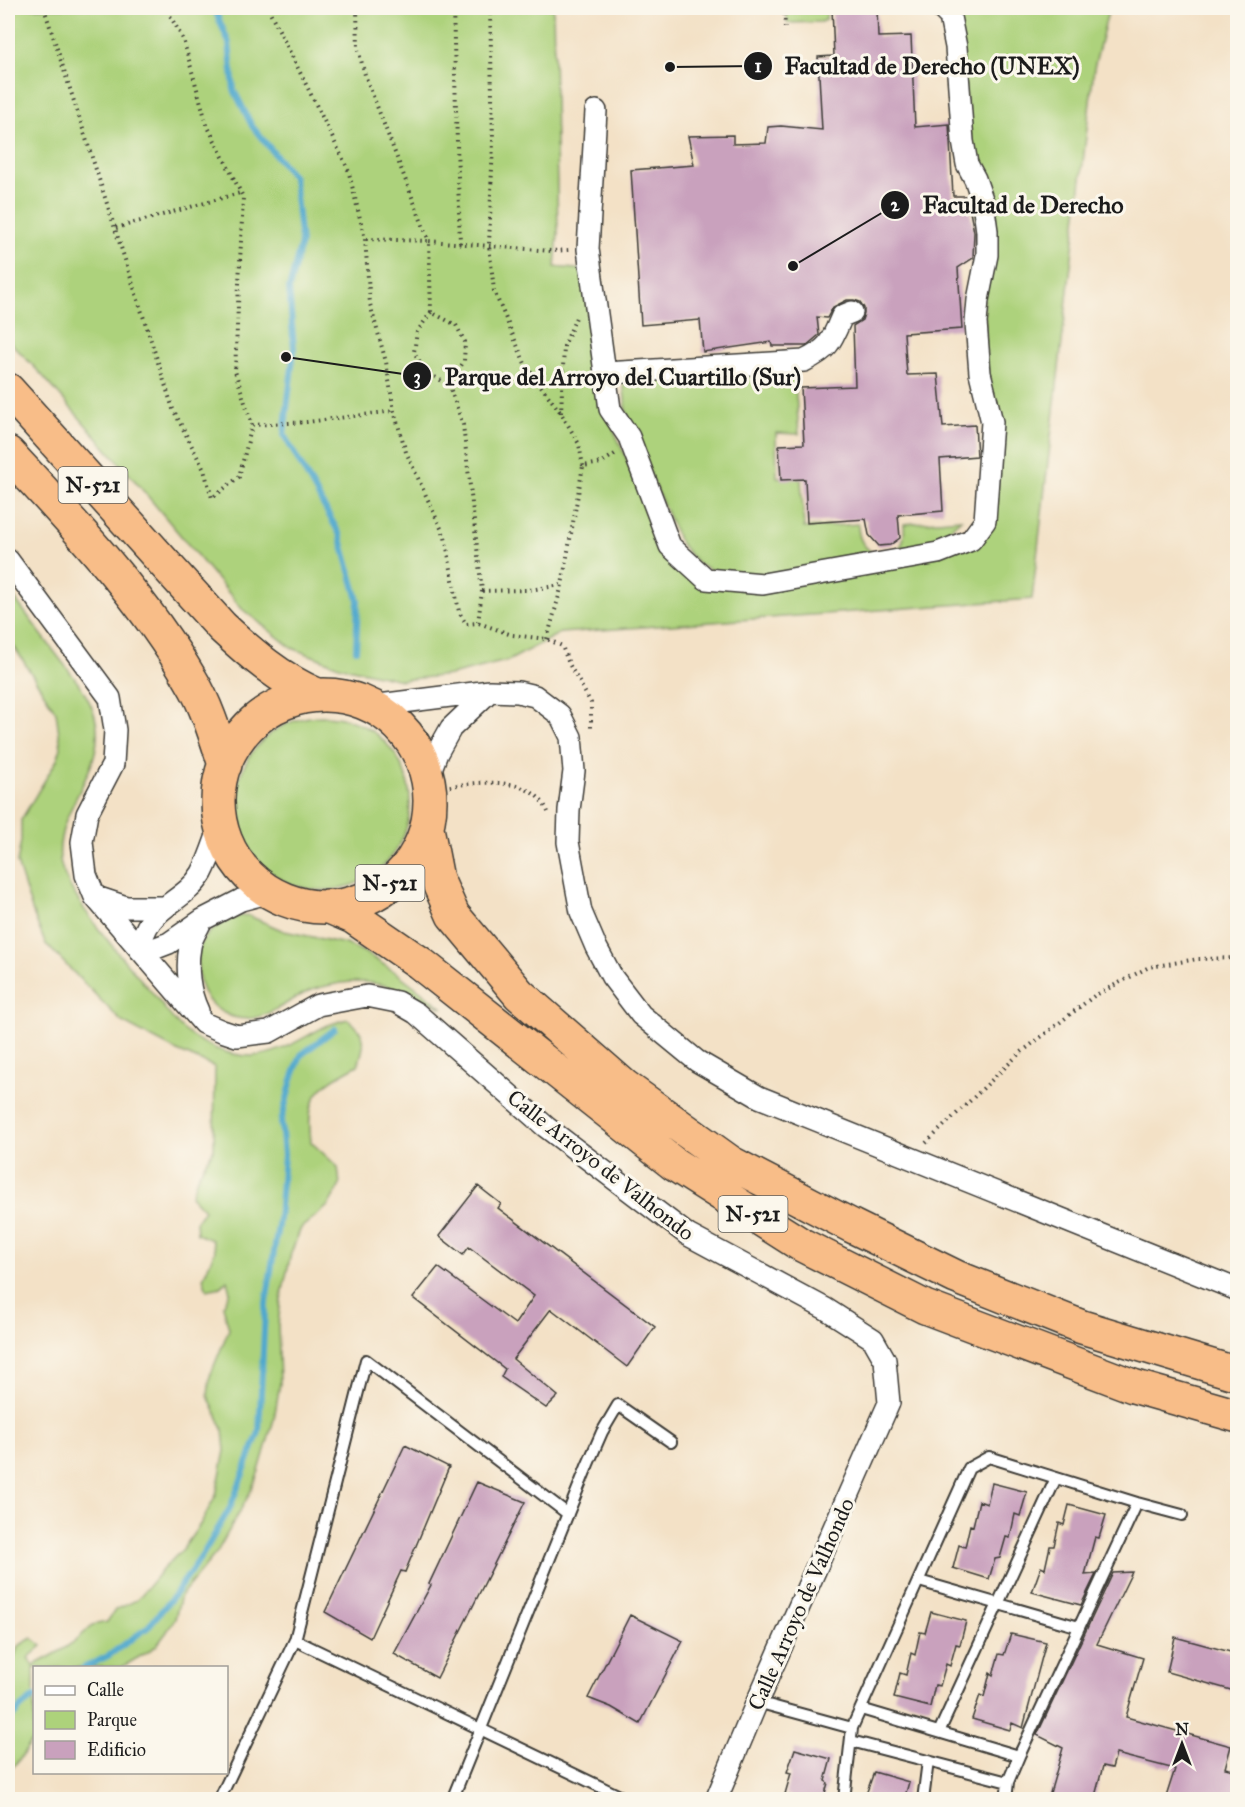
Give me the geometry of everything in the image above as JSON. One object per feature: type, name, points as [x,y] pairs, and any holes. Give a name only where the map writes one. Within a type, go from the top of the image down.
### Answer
[{"type":"highway","name":"N-521","points":[[8,390],[222,627],[256,659],[294,685],[317,695]]},
{"type":"highway","name":"N-521","points":[[8,453],[141,606],[192,681],[225,765]]},
{"type":"highway","name":"N-521","points":[[1238,1374],[1082,1327],[956,1277],[731,1163],[624,1086],[519,994],[453,915],[437,879],[428,828],[429,785],[420,755],[407,735],[391,718],[354,699],[317,695],[290,700],[266,712],[245,730],[230,753],[219,795],[221,825],[239,864],[254,879],[271,892],[292,901],[327,906],[353,917],[420,963],[674,1164],[800,1244],[925,1307],[1132,1386],[1238,1416]]},
{"type":"highway","name":"N-521","points":[[327,906],[354,902],[383,888],[407,867],[428,828]]},
{"type":"street","points":[[596,111],[588,249],[610,409],[629,437],[670,546],[706,579],[763,584],[938,553],[971,540],[985,522],[992,422],[980,373],[976,323],[987,255],[987,231],[983,202],[967,164],[963,141],[956,47],[950,17],[941,8]]},
{"type":"street","points":[[605,373],[804,361],[822,352],[830,343],[842,316],[852,312]]},
{"type":"street","points":[[8,560],[110,698],[115,730],[113,764],[87,814],[82,842],[86,875],[95,897],[126,907],[163,907]]},
{"type":"street","points":[[429,785],[437,753],[451,728],[490,692]]},
{"type":"street","points":[[371,706],[490,692],[518,692],[535,696],[560,715],[571,736],[574,771],[568,842],[581,912],[612,977],[641,1015],[697,1061],[759,1097],[1238,1290]]},
{"type":"street","points":[[221,825],[202,873],[185,893],[163,907],[142,934],[140,950],[156,948],[169,943],[202,920],[241,900],[271,892]]},
{"type":"street","name":"Calle Arroyo de Valhondo","points":[[95,897],[203,1023],[237,1036],[269,1032],[318,1005],[367,996],[397,1002],[416,1013],[546,1127],[688,1235],[826,1309],[873,1339],[885,1360],[889,1403],[716,1800]]},
{"type":"street","points":[[202,920],[190,945],[189,971],[191,997],[203,1023]]},
{"type":"lane","points":[[219,1800],[295,1640],[366,1360],[568,1514]]},
{"type":"lane","points":[[452,1800],[602,1432],[618,1405],[672,1442]]},
{"type":"lane","points":[[844,1800],[852,1728],[969,1468],[989,1457],[1182,1515]]},
{"type":"lane","points":[[939,1732],[1056,1478]]},
{"type":"lane","points":[[1006,1800],[1008,1782],[1019,1756],[1137,1503]]},
{"type":"lane","points":[[918,1581],[1079,1627]]},
{"type":"lane","points":[[295,1640],[628,1800]]},
{"type":"lane","points":[[757,1702],[852,1728]]},
{"type":"lane","points":[[861,1709],[1019,1756]]},
{"type":"lane","points":[[851,1741],[1008,1782]]},
{"type":"lane","points":[[924,1800],[928,1761]]},
{"type":"path","points":[[44,8],[173,409],[204,470],[212,498],[239,477],[252,426],[235,371],[243,197],[207,125],[183,39],[166,8]]},
{"type":"path","points":[[268,8],[348,169],[365,239],[370,304],[386,362],[394,411],[406,452],[445,537],[459,612],[466,624],[478,623],[512,635],[546,639],[562,646],[569,664],[591,703],[591,735]]},
{"type":"path","points":[[357,8],[358,49],[365,75],[429,241],[431,312],[417,332],[414,352],[426,372],[448,385],[463,425],[482,591],[478,623]]},
{"type":"path","points":[[453,8],[460,244]]},
{"type":"path","points":[[490,8],[493,141],[489,245],[494,291],[526,366],[561,413],[579,444],[583,466],[562,585],[546,639]]},
{"type":"path","points":[[784,8],[785,29]]},
{"type":"path","points":[[116,228],[240,193]]},
{"type":"path","points":[[365,239],[429,241],[551,251],[588,249]]},
{"type":"path","points":[[561,413],[564,346],[574,318],[594,292]]},
{"type":"path","points":[[431,312],[456,325],[465,342],[464,361],[448,385]]},
{"type":"path","points":[[252,426],[394,411]]},
{"type":"path","points":[[583,466],[601,463],[613,457],[629,437]]},
{"type":"path","points":[[482,591],[529,590],[562,585]]},
{"type":"path","points":[[429,785],[511,784],[528,789],[543,801],[550,818]]},
{"type":"path","points":[[912,1160],[921,1147],[1019,1053],[1094,996],[1149,967],[1198,959],[1238,958]]},
{"type":"green space","points":[[8,8],[553,8],[558,234],[555,267],[585,270],[603,405],[666,550],[709,587],[956,547],[990,508],[984,302],[967,107],[955,8],[1109,8],[1094,68],[1032,599],[560,633],[510,660],[451,675],[401,680],[339,666],[292,648],[242,609],[135,481],[8,340]]},
{"type":"green space","points":[[787,8],[827,8],[826,20],[787,23]]},
{"type":"green space","points":[[794,367],[799,434],[776,433],[777,477],[801,478],[804,528],[858,524],[862,542],[876,555],[890,553],[899,548],[904,538],[904,524],[961,519],[920,552],[770,575],[722,574],[698,564],[680,543],[637,444],[626,410],[623,379]]},
{"type":"green space","points":[[8,589],[79,684],[92,707],[97,736],[95,754],[65,822],[60,859],[64,874],[85,911],[177,1023],[192,1036],[208,1045],[242,1056],[271,1053],[326,1026],[348,1019],[362,1034],[363,1045],[358,1065],[324,1086],[313,1102],[310,1113],[311,1142],[338,1167],[340,1185],[328,1206],[301,1228],[291,1253],[278,1325],[280,1383],[274,1419],[259,1471],[249,1495],[217,1552],[181,1595],[175,1619],[157,1645],[124,1666],[33,1666],[33,1740],[8,1773],[8,1669],[18,1646],[32,1638],[42,1646],[28,1658],[34,1665],[58,1653],[92,1625],[107,1622],[115,1610],[137,1600],[183,1549],[201,1523],[216,1495],[225,1451],[223,1429],[208,1396],[210,1376],[229,1329],[223,1306],[230,1292],[227,1280],[221,1287],[207,1290],[203,1278],[215,1251],[212,1240],[197,1234],[196,1222],[204,1210],[191,1196],[198,1175],[214,1149],[215,1067],[175,1050],[122,1022],[45,943],[32,910],[17,863],[21,841],[21,820],[57,760],[61,748],[56,712],[8,637]]},
{"type":"green space","points":[[323,716],[356,723],[371,731],[384,742],[395,755],[403,770],[410,803],[403,836],[395,851],[384,864],[371,875],[356,883],[323,890],[290,883],[275,875],[262,864],[251,851],[243,836],[236,803],[243,770],[251,755],[262,742],[275,731],[290,723]]},
{"type":"green space","points":[[247,915],[284,931],[346,944],[364,952],[397,973],[443,1008],[394,988],[355,982],[311,990],[259,1017],[249,1019],[228,1015],[213,1006],[204,993],[199,977],[199,949],[208,934],[219,924]]},
{"type":"building","points":[[832,8],[877,8],[878,37],[911,36],[915,127],[949,124],[953,196],[967,196],[974,232],[973,258],[958,268],[962,329],[904,333],[907,375],[938,374],[943,427],[975,425],[977,456],[940,459],[943,511],[898,515],[900,538],[890,545],[879,546],[869,535],[866,519],[807,523],[805,479],[781,480],[779,445],[804,444],[801,388],[855,386],[853,326],[862,320],[864,314],[864,308],[860,302],[847,300],[833,307],[827,318],[817,317],[819,335],[806,346],[772,346],[771,342],[703,352],[700,320],[641,325],[631,170],[694,165],[688,136],[733,135],[733,144],[766,143],[768,127],[822,130],[818,57],[834,56]]},
{"type":"building","points":[[478,1186],[501,1204],[498,1208],[655,1327],[627,1367],[551,1309],[513,1359],[558,1396],[546,1408],[501,1377],[505,1369],[413,1298],[438,1267],[515,1324],[534,1296],[469,1247],[463,1255],[439,1236]]},
{"type":"building","points":[[405,1445],[449,1467],[405,1572],[401,1571],[370,1638],[325,1612]]},
{"type":"building","points":[[477,1482],[525,1502],[437,1678],[394,1654],[431,1585],[429,1584]]},
{"type":"building","points":[[992,1483],[1027,1492],[1020,1516],[1015,1514],[1010,1538],[1006,1537],[1000,1558],[995,1559],[989,1579],[953,1568],[959,1545],[965,1547],[979,1501],[987,1504]]},
{"type":"building","points":[[1069,1505],[1106,1515],[1099,1538],[1095,1537],[1085,1575],[1096,1574],[1081,1605],[1032,1592],[1041,1567],[1045,1569],[1050,1546],[1054,1546],[1059,1523],[1064,1525]]},
{"type":"building","points":[[1132,1572],[1097,1644],[1143,1658],[1126,1717],[1231,1746],[1225,1768],[1238,1771],[1238,1800],[1165,1800],[1175,1769],[1116,1754],[1112,1768],[1103,1766],[1094,1800],[1048,1800],[1063,1748],[1037,1735],[1113,1573]]},
{"type":"building","points":[[931,1612],[966,1621],[960,1645],[956,1644],[950,1666],[946,1664],[940,1686],[935,1685],[930,1707],[894,1698],[900,1673],[906,1675],[911,1653],[915,1655],[920,1632],[925,1633]]},
{"type":"building","points":[[630,1615],[683,1641],[640,1724],[611,1707],[588,1698]]},
{"type":"building","points":[[1011,1634],[1046,1642],[1023,1728],[1012,1723],[1010,1730],[972,1719],[980,1695],[984,1697],[990,1673],[993,1675],[999,1654],[1004,1655]]},
{"type":"building","points":[[1175,1637],[1238,1654],[1238,1692],[1167,1672]]},
{"type":"building","points":[[795,1749],[831,1759],[823,1800],[790,1800],[791,1796],[785,1794],[791,1773],[787,1772]]},
{"type":"building","points":[[874,1772],[909,1782],[904,1800],[864,1800]]},
{"type":"waterway","points":[[214,8],[229,43],[234,90],[252,126],[294,178],[301,243],[289,289],[294,349],[284,435],[340,535],[358,600],[356,650]]},
{"type":"waterway","points":[[87,1666],[108,1656],[147,1628],[172,1598],[203,1554],[230,1508],[259,1432],[265,1310],[279,1219],[284,1155],[281,1122],[301,1055],[335,1029]]},
{"type":"waterway","points":[[8,1722],[33,1698]]},
{"type":"place","name":"Facultad de Derecho (UNEX)","points":[[670,67]]},
{"type":"place","name":"Facultad de Derecho","points":[[793,266]]},
{"type":"place","name":"Parque del Arroyo del Cuartillo (Sur)","points":[[286,357]]}]
